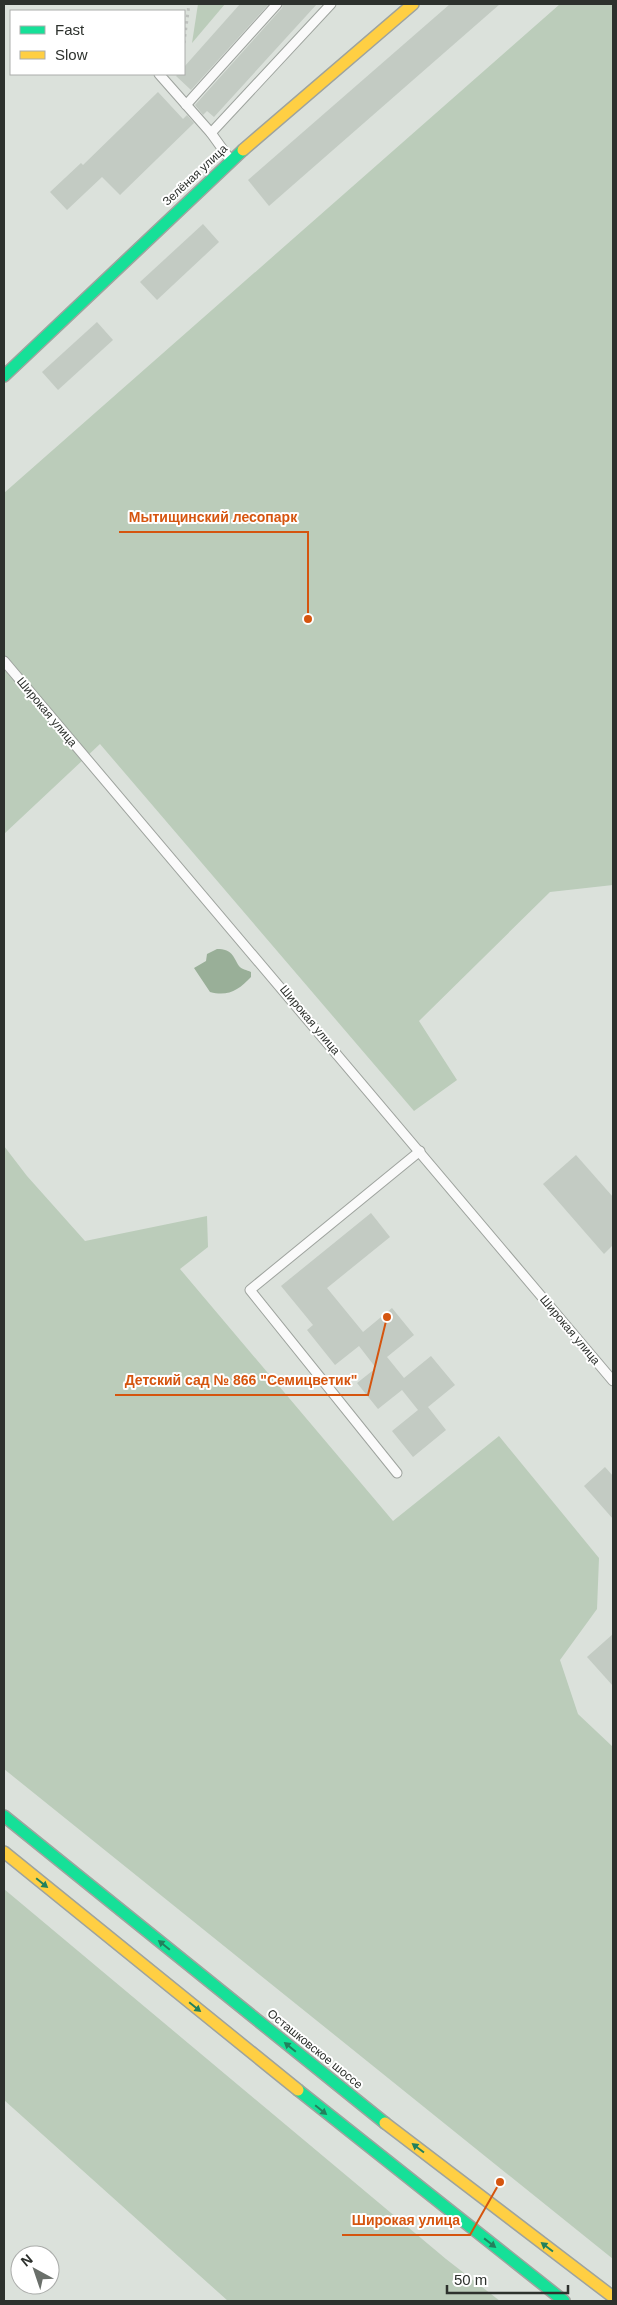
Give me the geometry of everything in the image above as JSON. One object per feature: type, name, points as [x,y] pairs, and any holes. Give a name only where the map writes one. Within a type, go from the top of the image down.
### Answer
[{"type":"main road","name":"Зелёная улица","points":[[4,376],[231,160],[414,4]]},
{"type":"main road","name":"Осташковское шоссе","points":[[4,1816],[387,2125],[613,2297]]},
{"type":"main road","points":[[4,1852],[373,2151],[564,2301]]},
{"type":"lane","points":[[186,104],[277,4]]},
{"type":"lane","points":[[211,133],[331,4]]},
{"type":"lane","points":[[160,75],[211,133],[231,160]]},
{"type":"lane","name":"Широкая улица","points":[[4,661],[420,1150],[613,1381]]},
{"type":"lane","points":[[397,1473],[250,1290],[420,1150]]},
{"type":"path","points":[[185,35],[189,4]]},
{"type":"shaded area","points":[[198,4],[225,4],[192,43]]},
{"type":"shaded area","points":[[560,4],[613,4],[613,885],[550,892],[419,1021],[457,1080],[414,1111],[100,744],[4,834],[4,493]]},
{"type":"shaded area","points":[[217,949],[229,952],[240,967],[251,972],[251,977],[247,982],[238,989],[228,993],[210,992],[194,968],[206,961],[207,954]]},
{"type":"shaded area","points":[[4,1146],[27,1176],[85,1241],[207,1216],[208,1247],[180,1269],[393,1521],[499,1436],[599,1558],[597,1609],[560,1660],[578,1714],[613,1747],[613,2259],[4,1769]]},
{"type":"shaded area","points":[[4,1889],[446,2259],[500,2301],[228,2301],[4,2100]]},
{"type":"building","points":[[240,4],[269,4],[191,90],[176,76],[185,75],[185,66]]},
{"type":"building","points":[[283,4],[317,4],[214,117],[207,111],[203,115],[195,105],[282,8]]},
{"type":"building","points":[[450,4],[500,4],[269,206],[248,180]]},
{"type":"building","points":[[158,92],[183,119],[187,115],[194,123],[120,195],[102,177],[67,210],[50,192],[81,163],[83,165]]},
{"type":"building","points":[[203,224],[219,242],[157,300],[140,282]]},
{"type":"building","points":[[97,322],[113,340],[58,390],[42,372]]},
{"type":"building","points":[[576,1155],[613,1197],[613,1245],[604,1254],[543,1184]]},
{"type":"building","points":[[371,1213],[390,1237],[327,1288],[363,1332],[392,1308],[414,1335],[387,1357],[404,1378],[431,1356],[455,1385],[428,1407],[446,1430],[413,1457],[392,1431],[418,1410],[402,1390],[378,1409],[357,1383],[376,1368],[359,1346],[335,1365],[307,1330],[313,1325],[281,1286]]},
{"type":"building","points":[[605,1467],[613,1476],[613,1519],[584,1486]]},
{"type":"building","points":[[613,1634],[613,1686],[587,1657]]},
{"type":"traffic: fast","points":[[4,376],[243,150]]},
{"type":"traffic: fast","points":[[4,1816],[385,2123]]},
{"type":"traffic: fast","points":[[298,2090],[564,2301]]},
{"type":"traffic: slow","points":[[243,150],[413,4]]},
{"type":"traffic: slow","points":[[4,1852],[298,2090]]},
{"type":"traffic: slow","points":[[385,2123],[613,2297]]},
{"type":"place","name":"Мытищинский лесопарк","points":[[308,619]]},
{"type":"place","name":"Детский сад № 866 \"Семицветик\"","points":[[387,1317]]},
{"type":"place","name":"Широкая улица","points":[[500,2182]]}]
